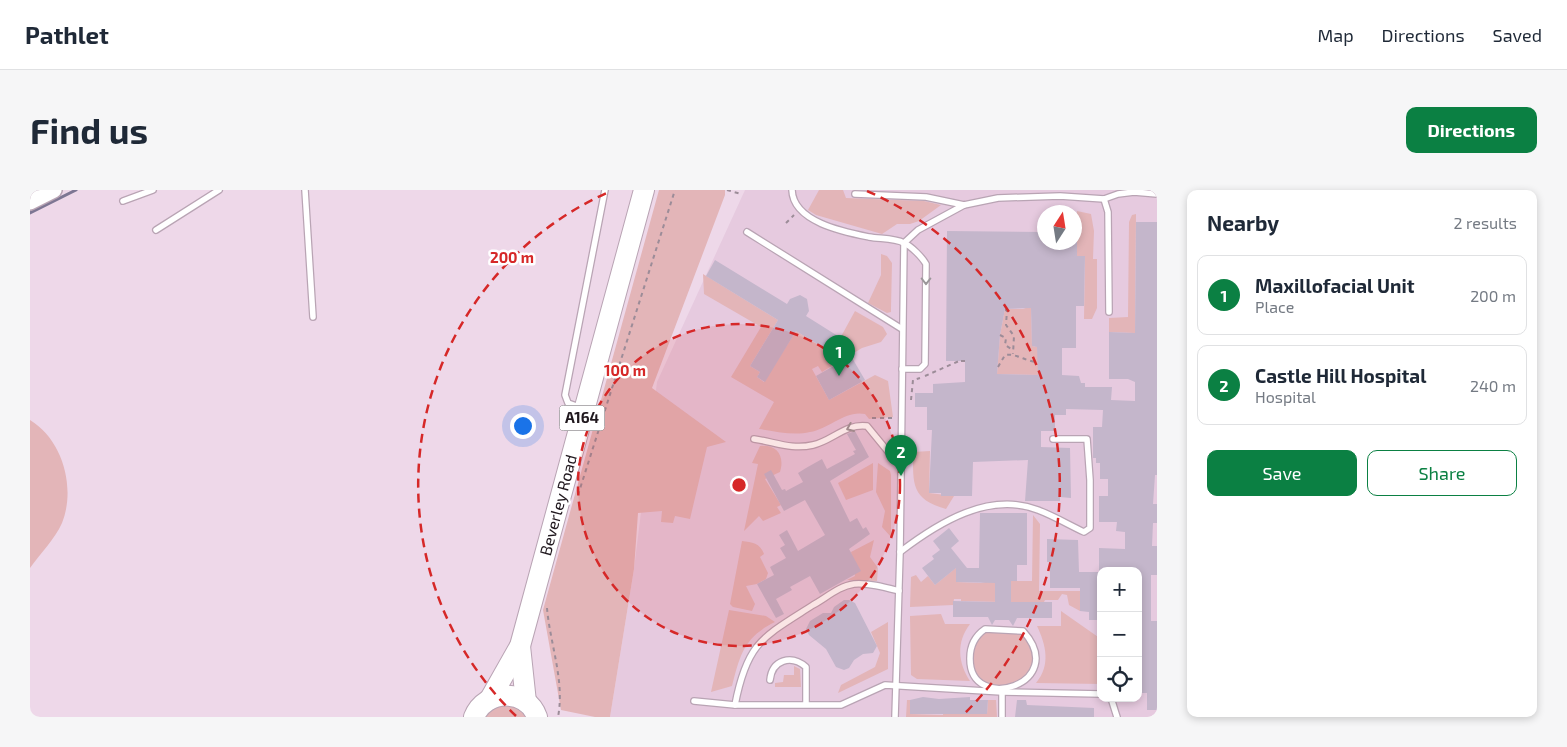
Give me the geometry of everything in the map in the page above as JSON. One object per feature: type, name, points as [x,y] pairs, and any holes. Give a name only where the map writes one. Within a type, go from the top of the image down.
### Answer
[{"type":"highway","name":"Beverley Road","points":[[490,699],[520,646],[644,190]]},
{"type":"highway","name":"Beverley Road","points":[[520,646],[535,712]]},
{"type":"highway","name":"A164","points":[[474,717],[482,704],[490,699],[509,695],[535,712]]},
{"type":"street","points":[[30,202],[54,190]]},
{"type":"lane","points":[[123,201],[153,190]]},
{"type":"lane","points":[[156,230],[219,190]]},
{"type":"lane","points":[[305,190],[313,317]]},
{"type":"lane","points":[[584,408],[568,404],[565,395],[605,190]]},
{"type":"lane","points":[[792,190],[800,210],[813,220],[845,231],[904,243],[923,259],[926,264],[925,364],[916,369],[902,369]]},
{"type":"lane","points":[[895,717],[900,552],[904,243],[918,230],[964,204],[998,198],[1060,196],[1104,199],[1134,192],[1157,194]]},
{"type":"lane","points":[[855,194],[926,197],[964,204]]},
{"type":"lane","points":[[1104,199],[1108,212],[1108,312]]},
{"type":"lane","points":[[747,232],[902,329]]},
{"type":"lane","points":[[754,439],[786,447],[813,445],[857,424],[867,426],[890,454],[900,462]]},
{"type":"lane","points":[[900,552],[930,530],[946,522],[974,509],[998,505],[1018,506],[1037,510],[1084,532],[1090,528],[1090,480],[1087,439],[1053,439]]},
{"type":"lane","points":[[735,705],[747,662],[753,651],[769,633],[849,585],[871,584],[899,591]]},
{"type":"lane","points":[[985,629],[1023,631],[1034,648],[1035,663],[1029,677],[1016,687],[1002,691],[990,688],[981,682],[974,673],[970,662],[970,651],[974,640],[985,629]]},
{"type":"lane","points":[[770,680],[773,668],[778,662],[785,660],[801,662],[806,667],[806,704]]},
{"type":"lane","points":[[694,701],[735,705],[841,705],[885,685],[1097,694]]},
{"type":"lane","points":[[1002,691],[1002,717]]},
{"type":"lane","points":[[1112,702],[1117,717]]},
{"type":"path","points":[[578,496],[675,190]]},
{"type":"path","points":[[727,190],[741,194]]},
{"type":"path","points":[[786,223],[800,210]]},
{"type":"path","points":[[1005,310],[1007,310],[1006,325],[1014,336],[1013,354]]},
{"type":"path","points":[[1000,335],[1006,338],[1004,345],[1013,350]]},
{"type":"path","points":[[998,367],[1005,354],[1013,354],[1032,362],[1038,362]]},
{"type":"path","points":[[911,406],[912,380],[939,371],[960,361],[966,361]]},
{"type":"path","points":[[916,369],[916,379]]},
{"type":"path","points":[[867,426],[869,419],[893,417],[894,422],[901,422]]},
{"type":"path","points":[[549,600],[547,608],[550,632],[561,689],[558,717]]},
{"type":"shaded area","points":[[659,190],[725,190],[725,195],[652,388],[726,442],[707,447],[690,519],[675,516],[673,523],[661,522],[662,511],[638,513],[634,569],[610,717],[595,717],[561,710],[543,610]]},
{"type":"shaded area","points":[[745,190],[1157,190],[1157,717],[610,717],[634,569],[657,382]]},
{"type":"shaded area","points":[[819,190],[843,190],[846,198],[924,201],[941,205],[919,221],[910,224],[897,224],[882,234],[816,215],[808,210]]},
{"type":"shaded area","points":[[1082,212],[1091,214],[1094,231],[1093,259],[1097,259],[1097,308],[1092,319],[1084,319],[1085,257],[1077,256],[1077,250],[1082,250]]},
{"type":"shaded area","points":[[1136,214],[1135,333],[1109,332],[1109,318],[1128,317],[1129,222],[1132,215]]},
{"type":"shaded area","points":[[881,254],[887,256],[892,263],[891,312],[887,313],[868,303],[881,275]]},
{"type":"shaded area","points":[[703,274],[778,320],[750,366],[760,372],[757,377],[764,382],[796,331],[832,353],[855,311],[883,327],[887,334],[881,342],[862,348],[822,372],[818,366],[812,369],[829,400],[875,375],[888,381],[893,417],[869,419],[865,414],[851,415],[817,430],[797,434],[759,429],[774,402],[731,377],[761,327],[704,294]]},
{"type":"shaded area","points":[[1031,306],[1032,346],[1037,347],[1041,375],[997,374],[1000,335],[1005,309],[1023,309]]},
{"type":"shaded area","points":[[30,420],[51,440],[58,452],[64,466],[68,495],[66,509],[59,529],[30,568]]},
{"type":"shaded area","points":[[760,446],[775,449],[780,456],[780,472],[765,479],[781,505],[777,507],[781,513],[763,521],[759,516],[744,531],[758,464],[752,463]]},
{"type":"shaded area","points":[[930,451],[929,493],[954,496],[946,509],[926,500],[916,489],[913,473],[913,452]]},
{"type":"shaded area","points":[[873,463],[873,490],[846,500],[838,483]]},
{"type":"shaded area","points":[[878,463],[890,471],[891,475],[891,537],[882,527],[885,511],[876,492]]},
{"type":"shaded area","points":[[1033,515],[1040,524],[1039,591],[1080,591],[1080,611],[1069,605],[1067,595],[1062,594],[1058,600],[1045,600],[1044,602],[1005,602],[1011,594],[1011,587],[1008,581],[1032,581]]},
{"type":"shaded area","points":[[874,540],[870,557],[878,568],[877,581],[847,580],[855,576],[851,552]]},
{"type":"shaded area","points":[[742,541],[760,547],[764,554],[760,557],[768,573],[766,579],[757,584],[746,586],[755,604],[752,611],[733,607],[730,604]]},
{"type":"shaded area","points":[[957,567],[956,582],[981,583],[998,579],[995,594],[998,594],[1001,602],[961,601],[961,599],[954,599],[953,605],[910,607],[911,577],[916,575],[921,582],[928,576],[935,585]]},
{"type":"shaded area","points":[[729,610],[766,616],[775,622],[756,634],[745,648],[732,686],[711,692]]},
{"type":"shaded area","points":[[1061,611],[1097,636],[1097,684],[1036,683],[1044,669],[1046,655],[1043,640],[1037,626],[1061,626]]},
{"type":"shaded area","points":[[941,614],[945,624],[970,624],[962,638],[960,652],[963,667],[970,681],[917,679],[911,675],[910,616]]},
{"type":"shaded area","points":[[888,622],[888,669],[838,693],[841,685],[875,667],[880,653],[871,632]]},
{"type":"shaded area","points":[[1023,631],[1034,653],[1034,664],[1031,670],[1021,684],[991,688],[974,673],[970,651],[982,632]]},
{"type":"shaded area","points":[[794,666],[800,669],[801,687],[775,687],[775,683],[783,682],[784,675],[794,675]]},
{"type":"shaded area","points":[[907,700],[910,700],[910,714],[943,715],[943,700],[987,714],[988,700],[996,700],[997,717],[906,717]]},
{"type":"shaded area","points":[[498,705],[514,705],[528,717],[483,717]]},
{"type":"building","points":[[1136,222],[1157,222],[1157,475],[1155,475],[1153,504],[1157,504],[1157,523],[1153,523],[1152,546],[1157,546],[1157,575],[1151,575],[1151,621],[1157,621],[1157,710],[1147,710],[1147,693],[1142,693],[1142,567],[1099,567],[1099,548],[1125,549],[1125,532],[1116,531],[1117,522],[1099,522],[1099,496],[1108,496],[1108,479],[1100,479],[1100,463],[1096,463],[1096,458],[1093,458],[1093,427],[1102,427],[1103,410],[1066,409],[1066,415],[1055,415],[1055,431],[1041,431],[1041,447],[1070,448],[1071,498],[1060,497],[1060,501],[1025,501],[1028,460],[973,462],[972,496],[941,496],[941,493],[929,493],[932,430],[927,430],[927,407],[915,407],[915,393],[933,393],[933,384],[965,382],[965,361],[946,361],[947,231],[1037,232],[1037,250],[1077,250],[1077,256],[1085,256],[1084,306],[1076,306],[1076,348],[1062,348],[1062,375],[1079,376],[1081,383],[1085,383],[1085,387],[1112,387],[1111,400],[1135,401],[1135,382],[1128,379],[1109,379],[1109,332],[1135,333]],"holes":[[[1031,308],[1032,346],[1037,347],[1038,375],[997,374],[1000,335],[1005,309]]]},
{"type":"building","points":[[715,260],[787,304],[790,299],[800,295],[807,299],[809,311],[806,316],[841,338],[832,353],[796,331],[765,382],[757,377],[760,372],[750,366],[778,320],[706,276]]},
{"type":"building","points":[[851,356],[865,380],[829,400],[816,376]]},
{"type":"building","points":[[855,431],[869,457],[830,481],[850,522],[857,518],[863,529],[866,527],[870,534],[849,549],[861,571],[820,594],[810,576],[790,587],[792,590],[776,599],[784,614],[776,618],[757,584],[774,575],[770,567],[786,558],[780,548],[785,545],[779,535],[787,530],[798,551],[825,535],[805,500],[784,511],[764,474],[771,470],[782,490],[785,489],[786,491],[803,482],[798,473],[822,459],[827,469],[855,454],[853,451],[856,450],[847,434]]},
{"type":"building","points":[[980,513],[1027,513],[1027,565],[1017,565],[1017,581],[1011,581],[1011,602],[1052,602],[1052,618],[1017,618],[1013,626],[1009,620],[995,620],[992,625],[988,617],[953,617],[953,601],[995,602],[995,583],[956,582],[956,568],[935,585],[922,568],[934,559],[932,556],[940,550],[933,541],[949,528],[959,541],[951,548],[967,568],[979,568]]},
{"type":"building","points":[[1047,539],[1078,540],[1079,572],[1097,572],[1097,620],[1089,620],[1089,612],[1080,611],[1080,588],[1050,588],[1050,562],[1047,562]]},
{"type":"building","points":[[844,600],[855,603],[877,646],[873,653],[863,654],[854,660],[849,668],[844,670],[836,667],[826,649],[809,635],[806,629],[810,621],[823,613],[831,613],[834,607]]},
{"type":"building","points":[[923,697],[939,699],[970,697],[970,700],[988,700],[987,714],[910,714],[910,700]]},
{"type":"building","points":[[1017,700],[1026,700],[1027,705],[1094,708],[1094,717],[1015,717]]},
{"type":"waterway","points":[[30,213],[76,190]]},
{"type":"place","name":"Maxillofacial Unit","points":[[839,376]]},
{"type":"place","name":"Castle Hill Hospital","points":[[901,476]]}]
